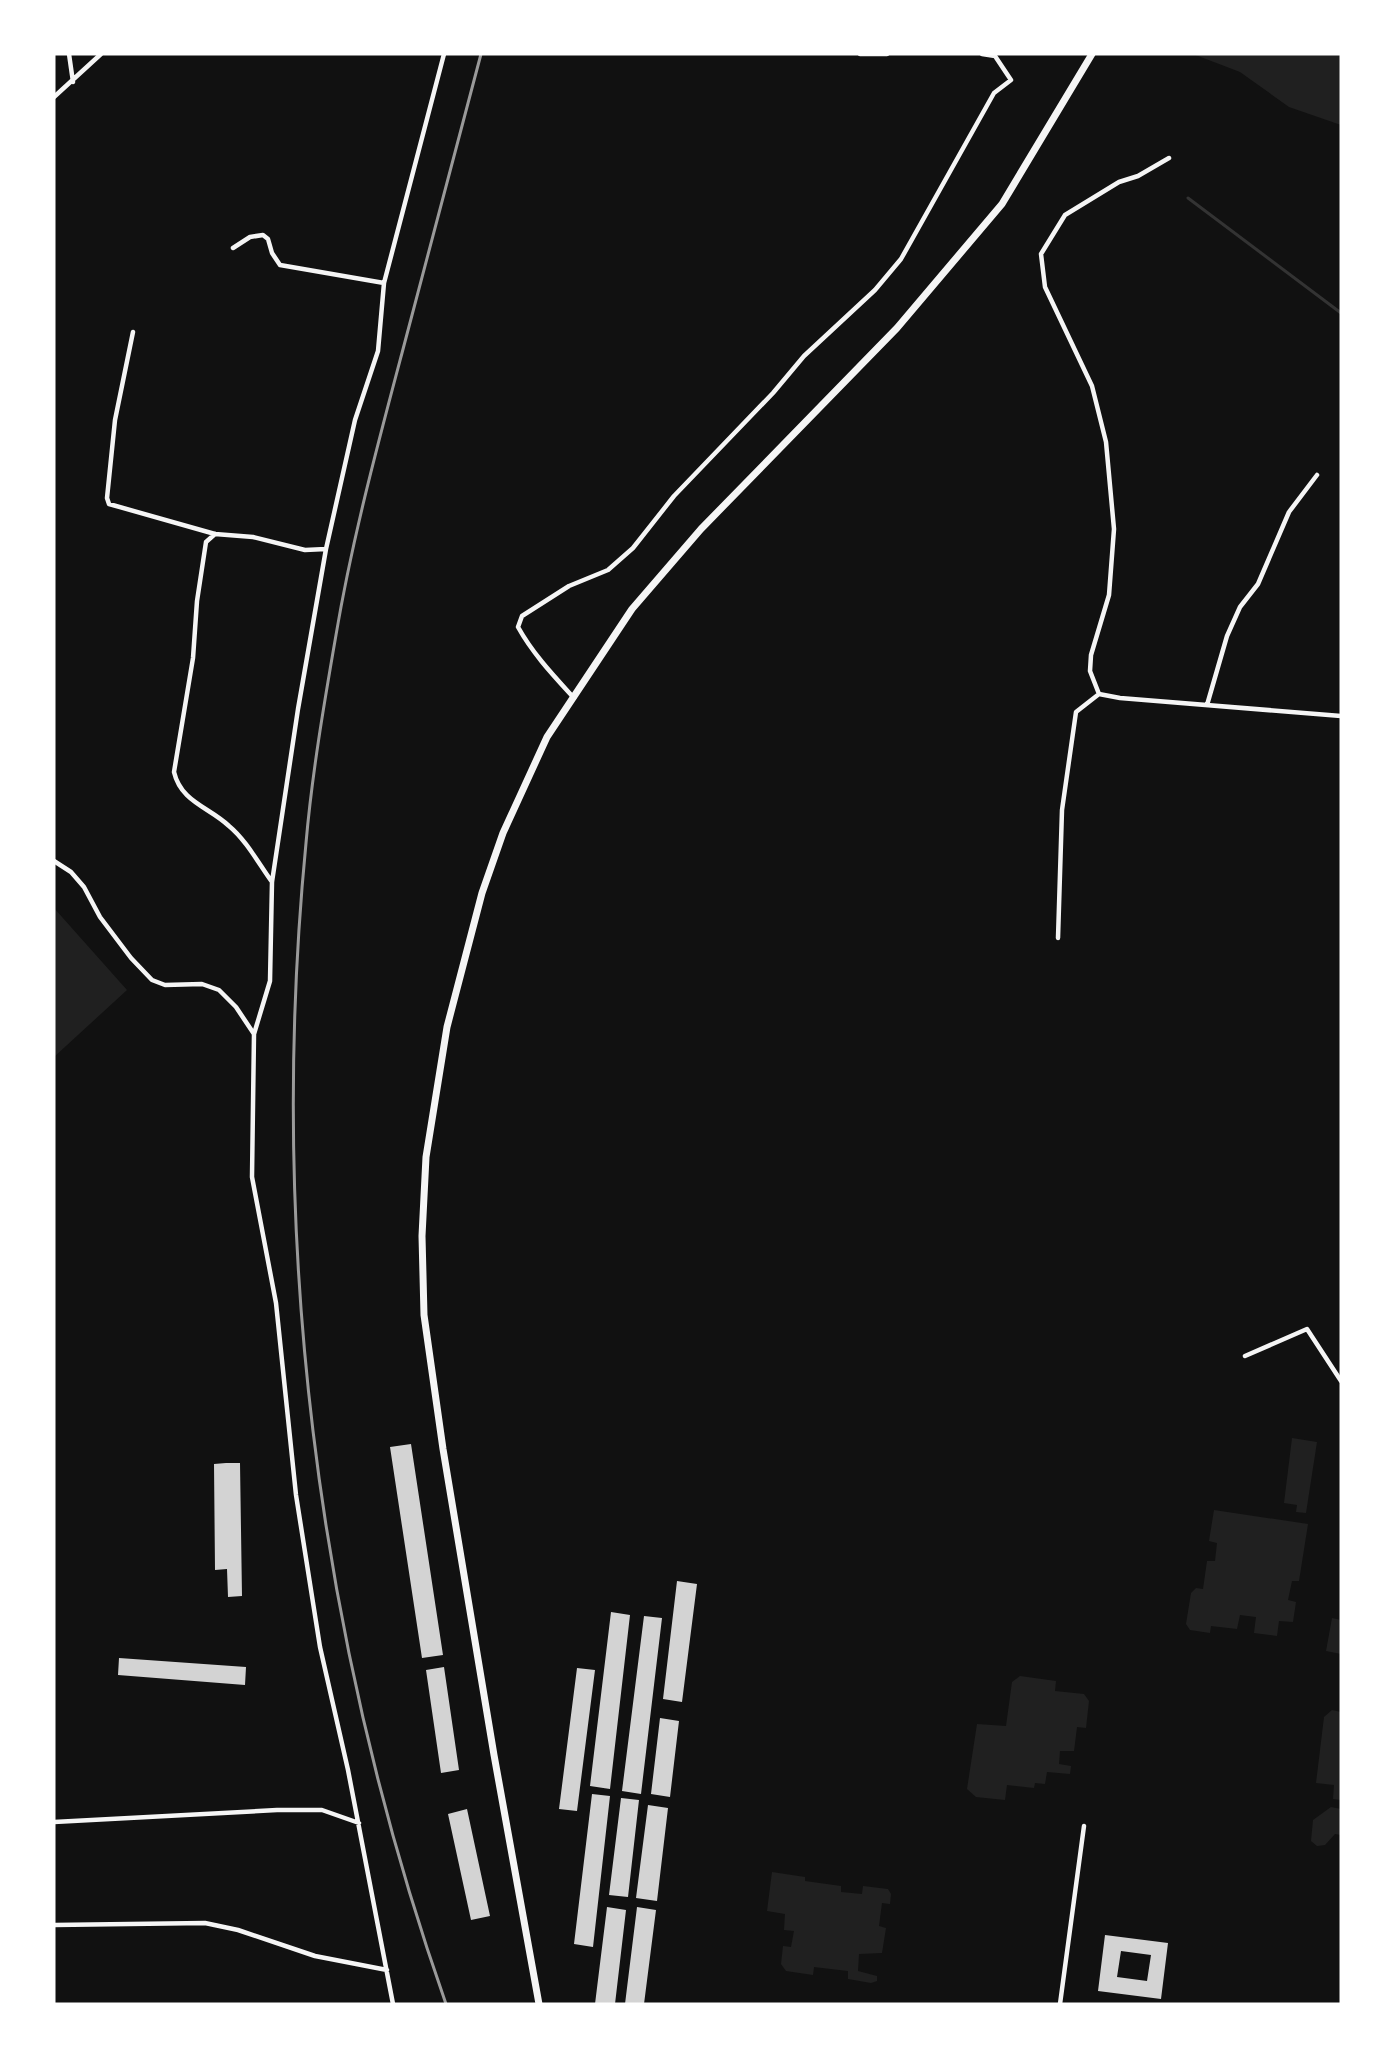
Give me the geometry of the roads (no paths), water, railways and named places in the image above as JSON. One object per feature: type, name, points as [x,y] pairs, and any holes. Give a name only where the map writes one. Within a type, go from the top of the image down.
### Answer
[{"type":"main road","points":[[539,2004],[443,1449],[424,1316],[422,1236],[426,1157],[447,1027],[482,893],[503,833],[547,737],[633,609],[701,529],[897,328],[1002,204],[1083,73],[1092,54]]},
{"type":"street","points":[[69,54],[73,82]]},
{"type":"street","points":[[54,97],[101,54]]},
{"type":"street","points":[[393,2004],[358,1823],[320,1647],[296,1495],[276,1303],[252,1177],[254,1034],[266,1001],[270,981],[272,882],[298,709],[326,549],[355,420],[378,351],[384,283],[444,54]]},
{"type":"street","points":[[860,54],[887,54]]},
{"type":"street","points":[[574,698],[540,661],[526,640],[518,627],[522,616],[569,586],[608,570],[633,548],[674,496],[760,407],[804,356],[875,290],[902,259],[994,93],[1011,80],[995,56],[982,54]]},
{"type":"street","points":[[1100,694],[1090,671],[1091,655],[1109,595],[1114,529],[1106,442],[1092,386],[1045,287],[1041,254],[1065,215],[1119,182],[1138,176],[1169,158]]},
{"type":"street","points":[[233,248],[250,237],[263,235],[268,238],[272,253],[280,265],[384,283]]},
{"type":"street","points":[[132,332],[115,420],[107,498],[116,507],[215,534],[253,537],[305,550],[326,549]]},
{"type":"street","points":[[1208,705],[1227,636],[1240,607],[1258,584],[1289,512],[1317,475]]},
{"type":"street","points":[[215,534],[206,542],[197,601],[193,658],[174,772],[177,784],[189,799],[230,826],[272,882]]},
{"type":"street","points":[[1058,938],[1062,810],[1076,712],[1100,694],[1120,698],[1341,716]]},
{"type":"street","points":[[54,861],[71,872],[84,887],[100,917],[131,958],[152,980],[165,985],[202,984],[219,990],[236,1007],[254,1034]]},
{"type":"street","points":[[1245,1356],[1307,1329],[1341,1381]]},
{"type":"street","points":[[54,1822],[277,1810],[322,1810],[358,1823]]},
{"type":"street","points":[[1060,2004],[1084,1826]]},
{"type":"street","points":[[54,1925],[205,1923],[238,1930],[315,1956],[387,1970]]},
{"type":"waterway","points":[[1188,198],[1341,313]]},
{"type":"railway","points":[[446,2004],[401,1864],[364,1721],[335,1577],[313,1431],[299,1284],[294,1137],[296,990],[306,843],[312,791],[342,599],[374,458],[481,54]]}]
